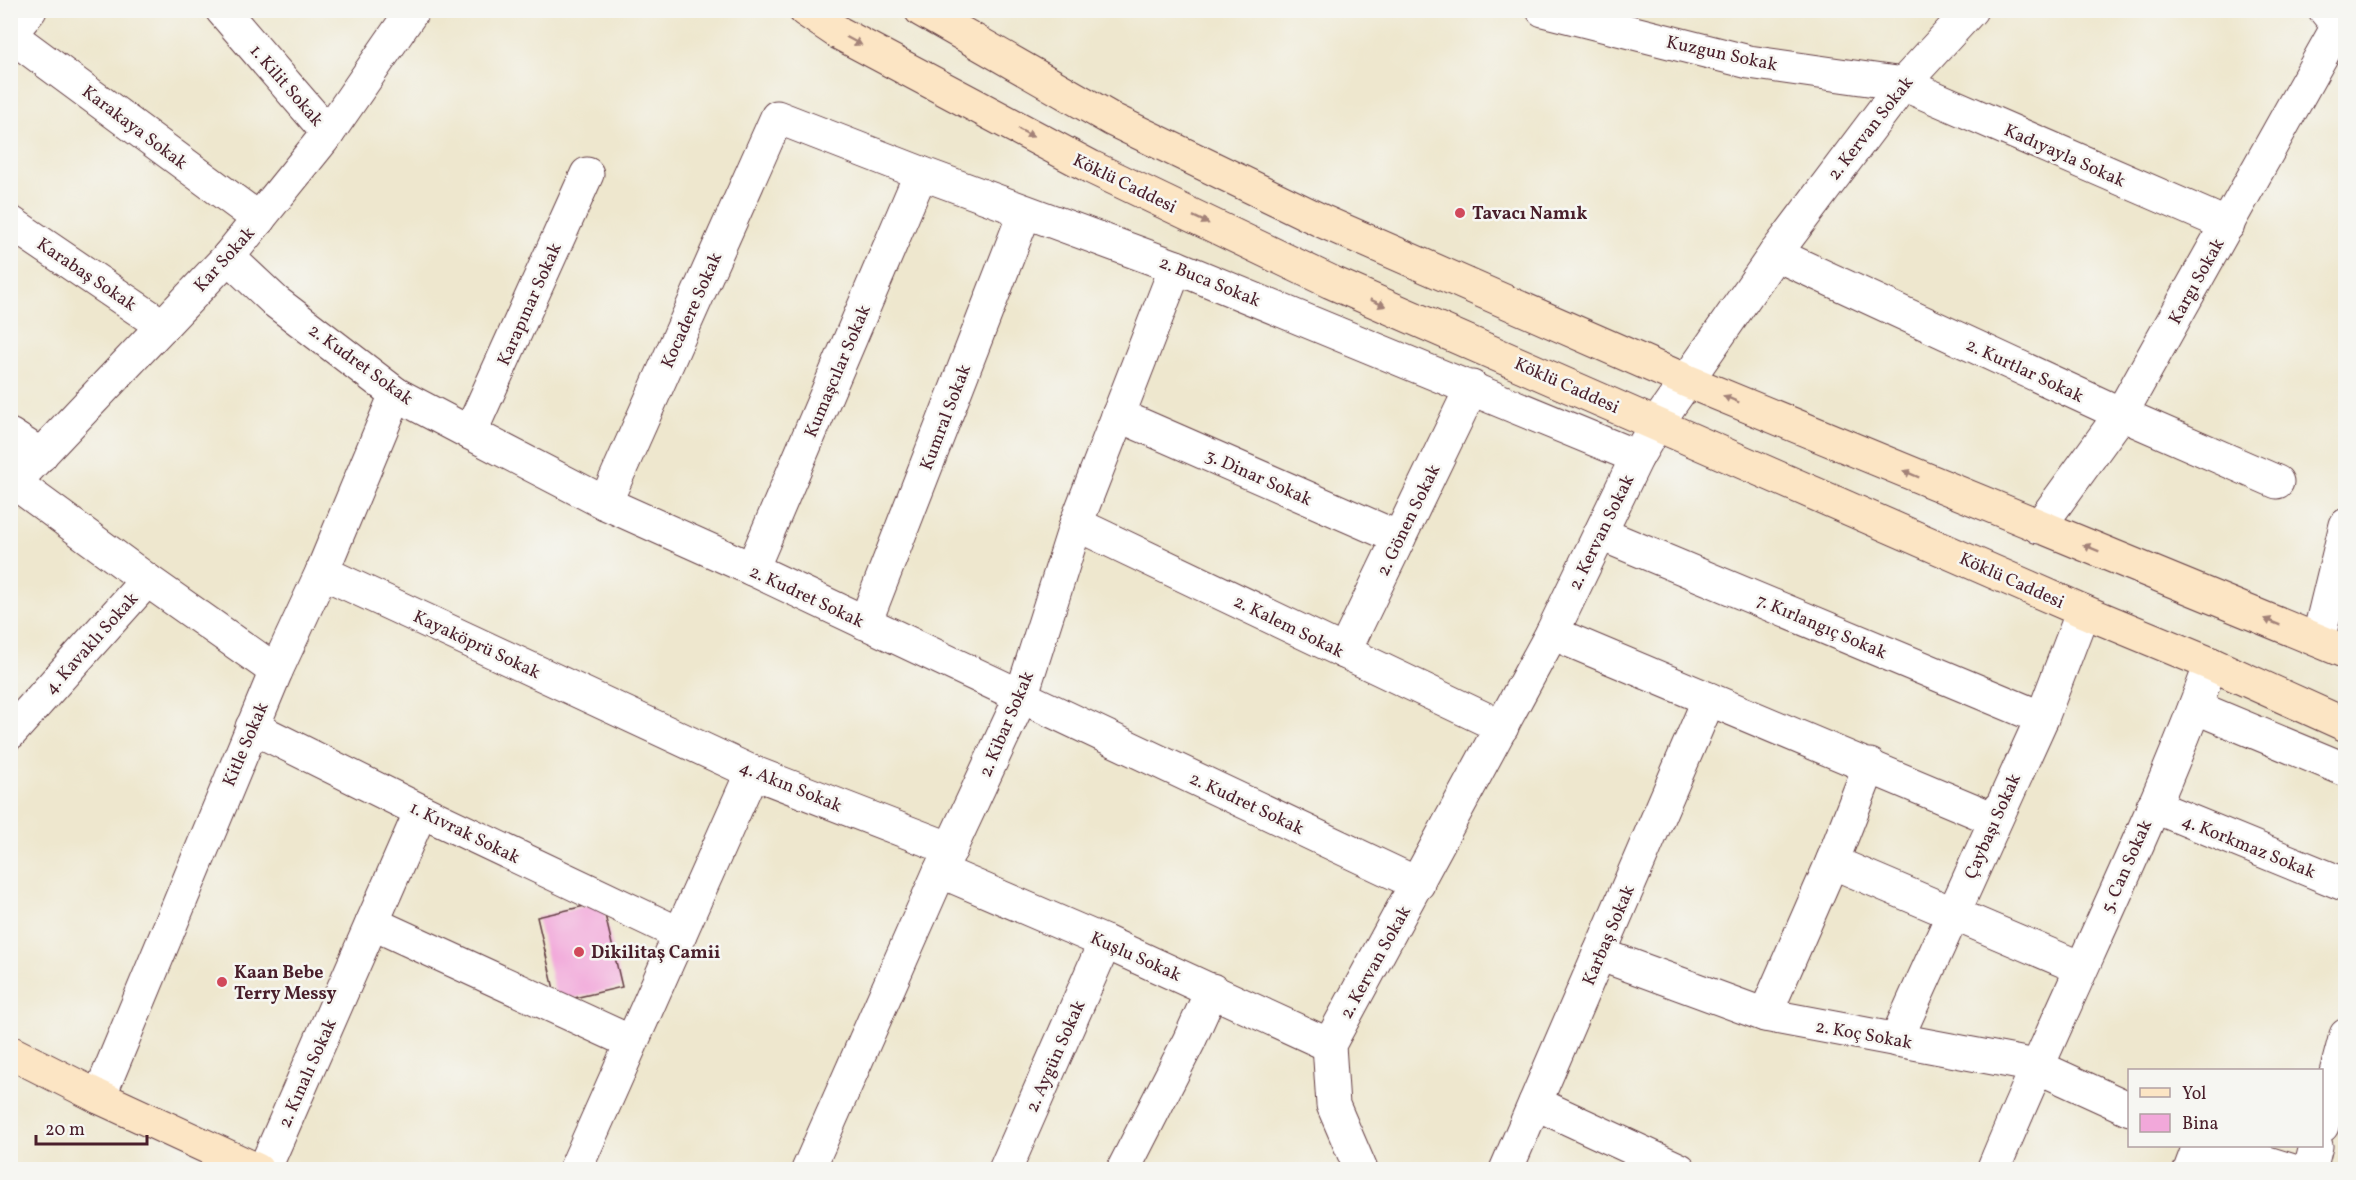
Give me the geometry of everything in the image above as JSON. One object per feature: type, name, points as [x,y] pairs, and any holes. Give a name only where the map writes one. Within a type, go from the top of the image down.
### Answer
[{"type":"main road","name":"Köklü Caddesi","points":[[805,10],[839,33],[1091,167],[1331,282],[2084,611],[2211,664],[2346,725]]},
{"type":"main road","points":[[921,10],[1113,120],[1301,211],[1687,381],[2332,646]]},
{"type":"main road","points":[[10,1052],[99,1097],[257,1170]]},
{"type":"street","points":[[10,34],[30,10]]},
{"type":"street","name":"1. Kilit Sokak","points":[[222,10],[328,133]]},
{"type":"street","name":"Kar Sokak","points":[[13,485],[228,257],[328,133],[413,10]]},
{"type":"street","name":"Kuzgun Sokak","points":[[1543,10],[1749,62],[1903,84]]},
{"type":"street","name":"2. Kervan Sokak","points":[[1329,1045],[1552,633],[1637,457],[1656,425],[1775,254],[1903,84],[1971,10]]},
{"type":"street","name":"Kargı Sokak","points":[[2039,527],[2121,414],[2228,225],[2331,18]]},
{"type":"street","name":"Karakaya Sokak","points":[[10,34],[259,219]]},
{"type":"street","name":"Kadıyayla Sokak","points":[[1903,84],[2228,225]]},
{"type":"street","name":"2. Buca Sokak","points":[[777,117],[1176,267],[1472,387],[1637,457]]},
{"type":"street","name":"Kocadere Sokak","points":[[606,503],[777,117]]},
{"type":"street","name":"Kumaşcılar Sokak","points":[[752,569],[921,173]]},
{"type":"street","name":"Karapınar Sokak","points":[[470,433],[587,174]]},
{"type":"street","name":"Kumral Sokak","points":[[865,623],[1025,212]]},
{"type":"street","name":"Karabaş Sokak","points":[[10,222],[163,326]]},
{"type":"street","name":"2. Kurtlar Sokak","points":[[1775,254],[2121,414],[2277,483]]},
{"type":"street","name":"2. Kudret Sokak","points":[[228,257],[276,302],[396,394],[470,433],[606,503],[752,569],[1418,884]]},
{"type":"street","name":"2. Kibar Sokak","points":[[808,1170],[1021,697],[1076,524],[1176,267]]},
{"type":"street","name":"2. Gönen Sokak","points":[[1344,652],[1472,387]]},
{"type":"street","name":"Kitle Sokak","points":[[99,1097],[252,727],[322,572],[396,394]]},
{"type":"street","name":"3. Dinar Sokak","points":[[1118,415],[1399,538]]},
{"type":"street","points":[[10,435],[41,455]]},
{"type":"street","name":"4. Kavaklı Sokak","points":[[13,485],[276,671]]},
{"type":"street","name":"2. Kalem Sokak","points":[[1076,524],[1502,727]]},
{"type":"street","points":[[2332,646],[2346,525]]},
{"type":"street","name":"7. Kırlangıç Sokak","points":[[1601,534],[2042,718]]},
{"type":"street","name":"Kayaköprü Sokak","points":[[322,572],[633,717]]},
{"type":"street","name":"4. Kavaklı Sokak","points":[[10,733],[147,580]]},
{"type":"street","name":"Çaybaşı Sokak","points":[[1896,1040],[1994,819],[2042,718],[2084,611]]},
{"type":"street","points":[[1552,633],[1994,819]]},
{"type":"street","name":"5. Can Sokak","points":[[1993,1170],[2036,1066],[2153,806],[2211,664]]},
{"type":"street","name":"Karbaş Sokak","points":[[1506,1170],[1709,699]]},
{"type":"street","points":[[2195,707],[2346,770]]},
{"type":"street","name":"4. Akın Sokak","points":[[633,717],[946,860]]},
{"type":"street","name":"1. Kıvrak Sokak","points":[[252,727],[421,811],[680,934]]},
{"type":"street","points":[[1765,1015],[1832,862],[1870,765]]},
{"type":"street","points":[[575,1170],[752,772]]},
{"type":"street","name":"4. Korkmaz Sokak","points":[[2153,806],[2346,885]]},
{"type":"street","name":"2. Kınalı Sokak","points":[[264,1170],[421,811]]},
{"type":"street","name":"Kuşlu Sokak","points":[[946,860],[1105,942],[1329,1045]]},
{"type":"street","points":[[1832,862],[2081,968]]},
{"type":"street","points":[[372,923],[631,1042]]},
{"type":"street","name":"2. Aygün Sokak","points":[[1005,1170],[1105,942]]},
{"type":"street","name":"2. Koç Sokak","points":[[1599,954],[1765,1015],[2036,1066],[2128,1108]]},
{"type":"street","points":[[1123,1170],[1189,1041],[1212,990]]},
{"type":"street","points":[[2323,1122],[2346,1035]]},
{"type":"street","points":[[1329,1045],[1333,1105],[1361,1170]]},
{"type":"street","points":[[1535,1103],[1680,1170]]},
{"type":"street","points":[[2190,1170],[2199,1147]]},
{"type":"street","points":[[2216,1147],[2290,1170]]},
{"type":"street","points":[[2310,1170],[2316,1147]]},
{"type":"building","name":"Dikilitaş Camii","points":[[602,902],[622,987],[557,1002],[537,917]]},
{"type":"place","name":"Tavacı Namık","points":[[1460,213]]},
{"type":"place","name":"Dikilitaş Camii","points":[[579,952]]},
{"type":"place","name":"Kaan Bebe Terry Messy","points":[[222,982]]}]
